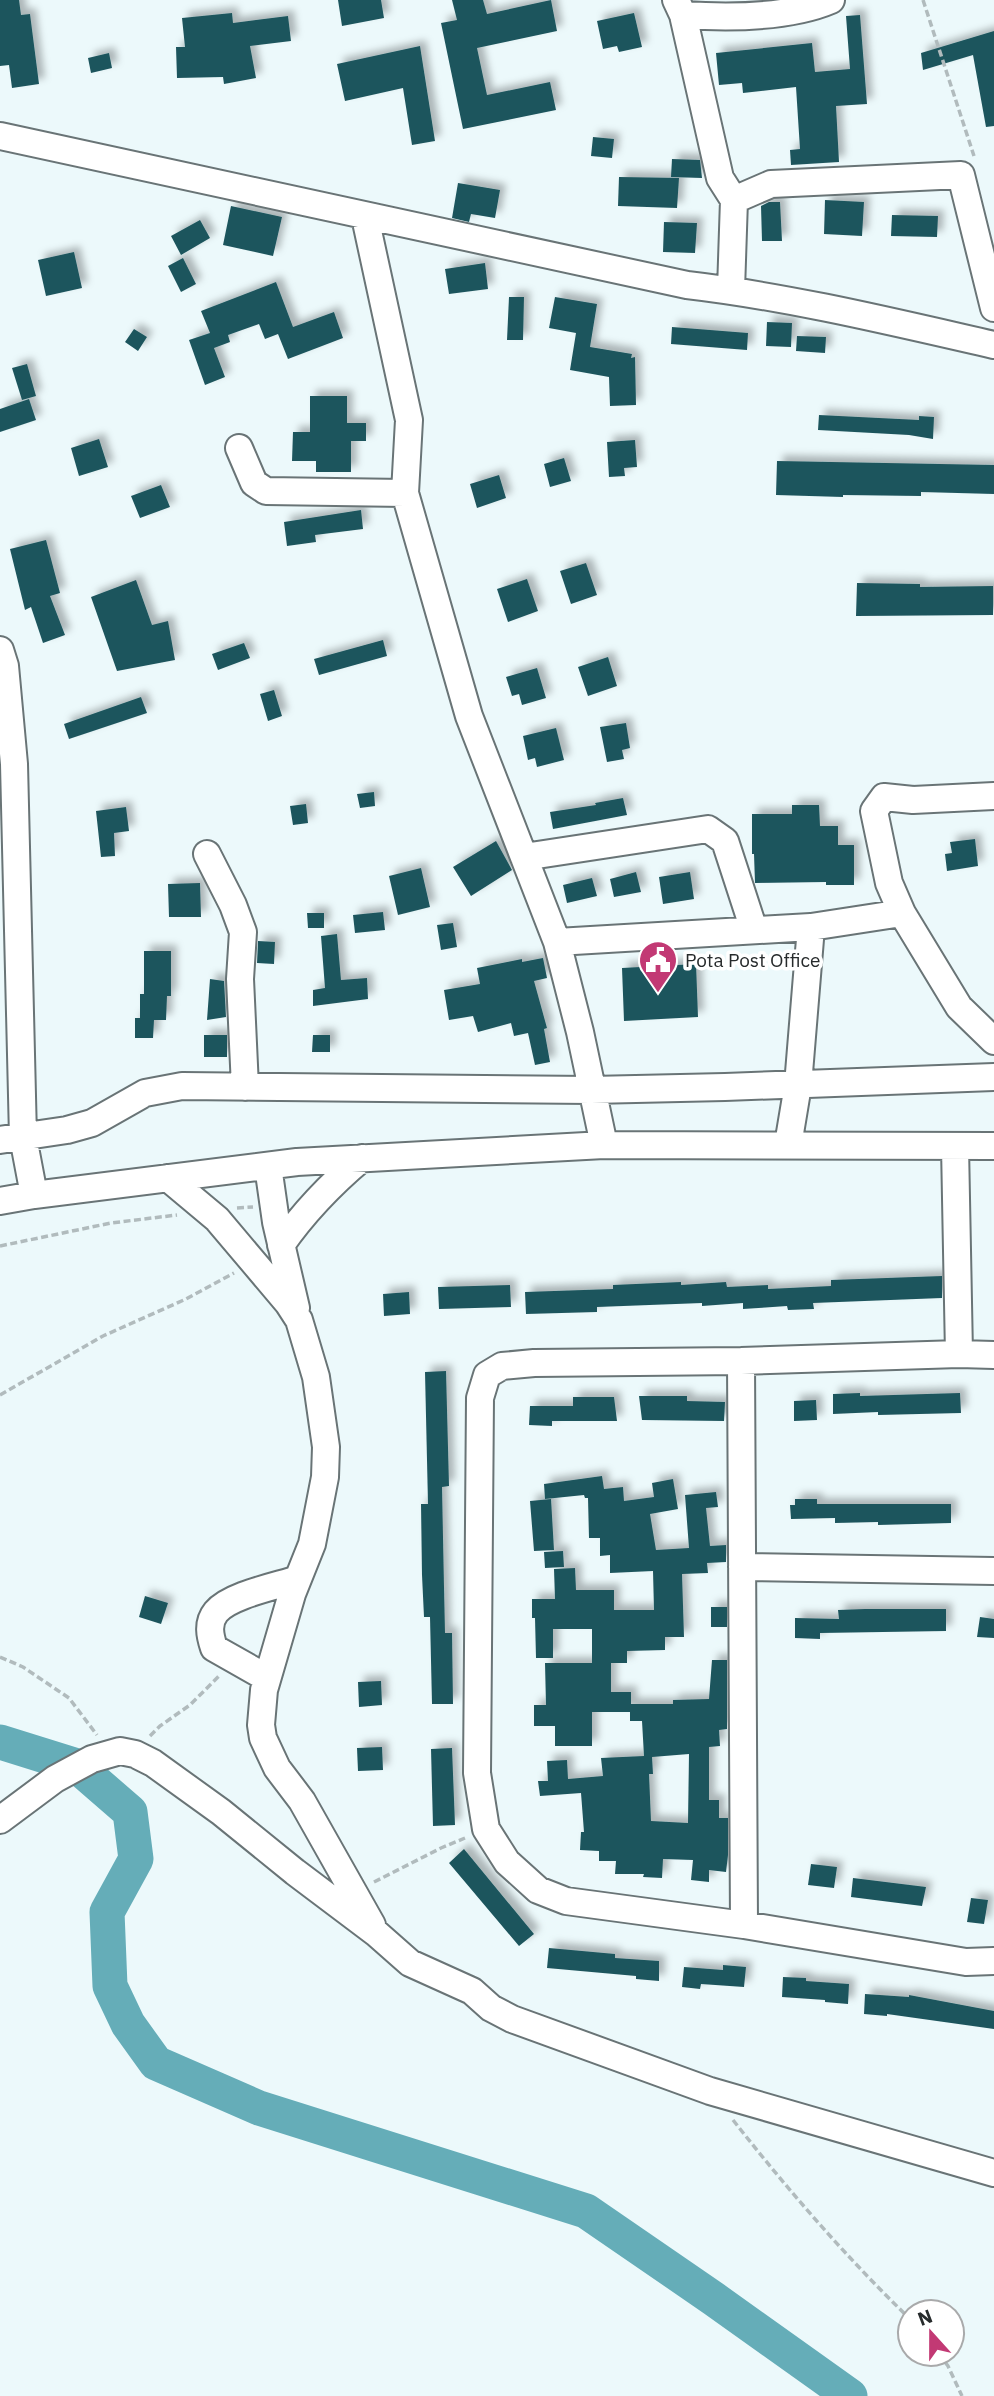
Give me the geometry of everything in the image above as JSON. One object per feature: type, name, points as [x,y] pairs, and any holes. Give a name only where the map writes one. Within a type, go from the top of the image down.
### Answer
[{"type":"street","points":[[731,290],[734,200],[720,178],[679,8],[717,17],[805,10],[831,0]]},
{"type":"street","points":[[0,136],[687,285],[731,290],[994,345]]},
{"type":"street","points":[[734,200],[771,184],[961,175],[994,308]]},
{"type":"street","points":[[365,217],[409,420],[405,493],[469,716],[556,942],[580,1032],[604,1144]]},
{"type":"street","points":[[239,448],[254,483],[266,491],[405,493]]},
{"type":"street","points":[[2,661],[14,764],[12,1139],[34,1195]]},
{"type":"street","points":[[0,736],[14,764]]},
{"type":"street","points":[[994,796],[913,800],[884,797],[874,811],[889,883],[902,913],[959,1007],[994,1041]]},
{"type":"street","points":[[523,857],[708,829],[725,841],[754,930]]},
{"type":"street","points":[[207,854],[233,905],[243,932],[240,979],[245,1087]]},
{"type":"street","points":[[556,942],[811,927],[902,913]]},
{"type":"street","points":[[788,1146],[798,1085],[811,927]]},
{"type":"street","points":[[12,1139],[92,1123],[145,1093],[165,1088],[591,1090],[994,1077]]},
{"type":"street","points":[[0,1201],[268,1166],[604,1144],[994,1146]]},
{"type":"street","points":[[955,1146],[959,1354]]},
{"type":"street","points":[[281,1245],[301,1217],[335,1181],[362,1158]]},
{"type":"street","points":[[268,1166],[281,1245],[316,1377],[326,1447],[325,1477],[312,1544],[298,1579],[267,1678],[261,1725],[263,1738],[277,1769],[302,1801],[376,1933]]},
{"type":"street","points":[[168,1178],[208,1211],[288,1303],[299,1320]]},
{"type":"street","points":[[994,1355],[534,1363],[502,1366],[487,1375],[480,1398],[477,1759],[486,1829],[507,1862],[538,1889],[566,1902],[744,1925],[966,1962],[994,1961]]},
{"type":"street","points":[[741,1361],[744,1925]]},
{"type":"street","points":[[742,1567],[994,1571]]},
{"type":"street","points":[[267,1678],[214,1648],[209,1634],[212,1620],[216,1611],[230,1601],[298,1579]]},
{"type":"street","points":[[0,1820],[76,1766],[108,1753],[120,1751],[135,1754],[153,1763],[220,1812],[376,1933],[410,1963],[472,1991],[491,2008],[512,2019],[710,2091],[994,2173]]},
{"type":"path","points":[[923,0],[979,171],[961,175]]},
{"type":"path","points":[[0,1246],[111,1223],[274,1206]]},
{"type":"path","points":[[0,1395],[103,1336],[186,1299],[253,1263]]},
{"type":"path","points":[[0,1657],[23,1667],[69,1698],[108,1753]]},
{"type":"path","points":[[354,1893],[440,1847],[486,1829]]},
{"type":"path","points":[[710,2091],[788,2190],[896,2306]]},
{"type":"path","points":[[949,2368],[962,2396]]},
{"type":"building","points":[[0,0],[19,0],[21,15],[30,14],[39,84],[12,88],[9,65],[0,66]]},
{"type":"building","points":[[338,0],[381,0],[384,18],[342,26]]},
{"type":"building","points":[[452,0],[483,0],[487,14],[551,0],[557,31],[477,48],[487,95],[550,82],[556,110],[463,129],[441,23],[457,20]]},
{"type":"building","points":[[232,13],[233,23],[288,16],[291,41],[250,46],[256,78],[224,84],[223,77],[177,78],[176,47],[185,47],[182,18]]},
{"type":"building","points":[[634,13],[642,47],[619,52],[617,46],[603,49],[597,21]]},
{"type":"building","points":[[860,15],[867,104],[836,106],[839,162],[791,165],[790,150],[800,149],[796,87],[743,93],[742,83],[719,85],[716,53],[812,43],[815,72],[850,69],[846,16]]},
{"type":"building","points":[[994,31],[994,126],[986,127],[973,55],[923,70],[921,53]]},
{"type":"building","points":[[420,46],[435,141],[412,145],[403,88],[345,101],[337,64]]},
{"type":"building","points":[[109,53],[112,68],[91,73],[88,58]]},
{"type":"building","points":[[593,137],[614,139],[612,158],[591,156]]},
{"type":"building","points":[[672,159],[700,160],[702,178],[671,177]]},
{"type":"building","points":[[619,177],[679,178],[677,208],[618,206]]},
{"type":"building","points":[[458,183],[500,190],[495,218],[471,214],[469,222],[452,218]]},
{"type":"building","points":[[825,200],[864,202],[862,236],[824,234]]},
{"type":"building","points":[[769,202],[780,202],[782,241],[762,241],[761,206]]},
{"type":"building","points":[[231,206],[282,217],[273,256],[223,245]]},
{"type":"building","points":[[892,215],[938,216],[937,237],[891,236]]},
{"type":"building","points":[[200,220],[210,238],[181,255],[171,236]]},
{"type":"building","points":[[664,222],[697,223],[695,253],[663,252]]},
{"type":"building","points":[[74,252],[82,288],[46,296],[38,260]]},
{"type":"building","points":[[183,258],[196,284],[181,292],[168,266]]},
{"type":"building","points":[[485,263],[488,289],[449,294],[445,269]]},
{"type":"building","points":[[276,282],[293,327],[334,312],[343,338],[288,359],[278,334],[265,339],[259,324],[228,335],[230,342],[214,348],[225,377],[205,385],[189,340],[210,333],[201,311]]},
{"type":"building","points":[[509,297],[524,297],[523,340],[507,340]]},
{"type":"building","points":[[555,297],[597,304],[590,347],[632,354],[631,358],[635,357],[636,405],[610,406],[609,377],[570,370],[576,333],[549,328]]},
{"type":"building","points":[[767,322],[792,323],[791,347],[766,346]]},
{"type":"building","points":[[672,327],[748,333],[747,350],[671,344]]},
{"type":"building","points":[[134,329],[147,337],[138,351],[125,342]]},
{"type":"building","points":[[797,336],[826,337],[825,353],[796,351]]},
{"type":"building","points":[[27,364],[36,396],[22,400],[12,368]]},
{"type":"building","points":[[310,396],[347,396],[347,423],[366,423],[366,441],[351,441],[351,472],[316,472],[316,461],[292,461],[293,432],[310,432]]},
{"type":"building","points":[[29,399],[36,420],[0,432],[0,409]]},
{"type":"building","points":[[819,415],[919,420],[919,416],[934,417],[933,439],[909,435],[818,430]]},
{"type":"building","points":[[99,439],[108,467],[79,476],[71,448]]},
{"type":"building","points":[[635,440],[637,467],[624,468],[625,476],[609,477],[607,442]]},
{"type":"building","points":[[564,458],[571,481],[550,487],[544,464]]},
{"type":"building","points":[[777,461],[994,465],[994,494],[921,492],[921,496],[776,495]]},
{"type":"building","points":[[499,475],[506,498],[477,508],[470,484]]},
{"type":"building","points":[[161,485],[170,507],[140,518],[131,496]]},
{"type":"building","points":[[361,510],[363,529],[315,535],[316,542],[287,546],[284,522]]},
{"type":"building","points":[[46,540],[60,593],[50,596],[65,635],[43,643],[31,607],[25,610],[10,549]]},
{"type":"building","points":[[586,563],[597,595],[571,604],[560,571]]},
{"type":"building","points":[[527,579],[538,611],[508,622],[497,589]]},
{"type":"building","points":[[136,580],[152,625],[168,621],[175,660],[117,671],[91,597]]},
{"type":"building","points":[[857,583],[920,584],[920,587],[993,586],[993,615],[856,616]]},
{"type":"building","points":[[383,640],[387,656],[319,675],[314,659]]},
{"type":"building","points":[[244,643],[250,658],[218,670],[212,654]]},
{"type":"building","points":[[608,657],[617,686],[588,696],[578,667]]},
{"type":"building","points":[[537,668],[546,698],[522,705],[519,694],[512,696],[506,677]]},
{"type":"building","points":[[274,690],[282,716],[268,721],[260,694]]},
{"type":"building","points":[[141,697],[147,713],[69,739],[64,724]]},
{"type":"building","points":[[626,723],[630,748],[622,750],[624,759],[607,762],[600,727]]},
{"type":"building","points":[[556,728],[564,760],[537,767],[535,758],[528,760],[523,736]]},
{"type":"building","points":[[374,792],[375,806],[360,808],[357,794]]},
{"type":"building","points":[[623,798],[627,815],[553,829],[550,812]]},
{"type":"building","points":[[306,804],[308,823],[293,825],[290,806]]},
{"type":"building","points":[[792,805],[819,805],[820,826],[838,826],[838,845],[854,845],[854,885],[826,885],[826,882],[755,883],[752,814],[792,814]]},
{"type":"building","points":[[126,807],[129,831],[114,833],[115,856],[101,857],[96,811]]},
{"type":"building","points":[[975,839],[978,866],[947,871],[945,854],[952,853],[950,842]]},
{"type":"building","points":[[496,841],[512,870],[471,896],[453,867]]},
{"type":"building","points":[[421,868],[430,907],[398,915],[389,876]]},
{"type":"building","points":[[636,872],[641,892],[614,897],[610,879]]},
{"type":"building","points":[[690,872],[694,899],[663,904],[659,877]]},
{"type":"building","points":[[592,878],[597,896],[567,903],[563,885]]},
{"type":"building","points":[[200,883],[201,917],[169,917],[168,884]]},
{"type":"building","points":[[383,912],[385,930],[355,933],[353,915]]},
{"type":"building","points":[[307,913],[324,913],[324,928],[308,928]]},
{"type":"building","points":[[453,923],[457,947],[441,950],[437,925]]},
{"type":"building","points":[[337,934],[341,980],[367,978],[368,999],[313,1006],[313,990],[325,988],[321,936]]},
{"type":"building","points":[[258,941],[275,942],[274,964],[257,963]]},
{"type":"building","points":[[144,951],[171,951],[171,996],[167,996],[166,1020],[154,1020],[153,1038],[135,1038],[135,1018],[140,1018],[140,994],[144,994]]},
{"type":"building","points":[[543,958],[547,978],[534,981],[547,1028],[544,1029],[550,1062],[535,1065],[528,1033],[514,1036],[511,1023],[478,1032],[473,1016],[449,1020],[444,990],[480,984],[477,968],[522,959],[522,962]]},
{"type":"building","points":[[696,964],[698,1017],[624,1021],[622,968]]},
{"type":"building","points":[[210,979],[224,981],[226,1017],[207,1020]]},
{"type":"building","points":[[204,1035],[227,1035],[227,1057],[204,1057]]},
{"type":"building","points":[[313,1035],[330,1035],[330,1052],[312,1052]]},
{"type":"building","points":[[942,1276],[942,1298],[813,1303],[814,1309],[788,1310],[787,1306],[743,1309],[743,1303],[702,1306],[702,1303],[597,1307],[597,1312],[526,1314],[525,1292],[613,1289],[613,1285],[681,1282],[681,1285],[726,1282],[727,1287],[768,1285],[768,1289],[831,1286],[831,1280]]},
{"type":"building","points":[[510,1285],[511,1307],[439,1309],[438,1287]]},
{"type":"building","points":[[409,1292],[410,1314],[384,1316],[383,1294]]},
{"type":"building","points":[[446,1371],[449,1486],[442,1487],[444,1587],[445,1633],[452,1633],[453,1704],[432,1704],[430,1617],[424,1617],[422,1575],[421,1504],[428,1504],[425,1372]]},
{"type":"building","points":[[860,1393],[860,1396],[960,1393],[961,1413],[833,1414],[833,1394]]},
{"type":"building","points":[[639,1396],[687,1396],[687,1401],[725,1402],[724,1421],[642,1420]]},
{"type":"building","points":[[573,1397],[614,1397],[617,1421],[552,1421],[552,1426],[529,1425],[530,1406],[573,1406]]},
{"type":"building","points":[[816,1400],[817,1420],[794,1421],[794,1401]]},
{"type":"building","points":[[602,1476],[604,1489],[623,1487],[624,1501],[654,1497],[652,1483],[673,1479],[678,1509],[650,1514],[656,1550],[689,1548],[685,1495],[716,1492],[718,1507],[706,1508],[710,1546],[726,1545],[726,1562],[707,1563],[708,1573],[682,1574],[684,1637],[665,1637],[665,1650],[627,1651],[627,1663],[611,1663],[611,1692],[631,1692],[631,1704],[673,1704],[673,1700],[709,1699],[712,1660],[727,1660],[727,1729],[719,1730],[720,1746],[709,1747],[709,1800],[719,1800],[719,1818],[728,1818],[728,1855],[726,1872],[709,1870],[709,1882],[691,1880],[693,1860],[663,1859],[662,1878],[643,1877],[644,1874],[615,1874],[616,1861],[599,1861],[599,1851],[580,1850],[581,1832],[584,1832],[581,1793],[540,1796],[538,1781],[548,1781],[547,1761],[567,1760],[568,1779],[603,1776],[601,1758],[644,1756],[642,1721],[630,1721],[630,1712],[592,1712],[592,1746],[555,1746],[555,1726],[534,1726],[534,1705],[546,1705],[545,1663],[592,1663],[592,1629],[553,1629],[553,1658],[536,1658],[532,1599],[555,1599],[554,1569],[575,1568],[576,1590],[614,1590],[614,1610],[654,1610],[653,1571],[610,1573],[610,1555],[600,1556],[600,1538],[589,1538],[588,1498],[584,1495],[545,1499],[544,1484]],"holes":[[[689,1754],[688,1823],[651,1821],[649,1774],[653,1774],[652,1757]]]},
{"type":"building","points":[[551,1499],[554,1550],[534,1551],[530,1501]]},
{"type":"building","points":[[795,1499],[817,1499],[817,1504],[951,1504],[951,1523],[878,1525],[878,1522],[835,1523],[835,1518],[791,1519],[790,1505],[795,1505]]},
{"type":"building","points":[[563,1551],[564,1567],[545,1568],[544,1552]]},
{"type":"building","points":[[145,1596],[168,1603],[161,1624],[139,1617]]},
{"type":"building","points":[[711,1607],[727,1607],[727,1627],[711,1627]]},
{"type":"building","points":[[946,1609],[946,1631],[820,1633],[820,1639],[795,1638],[795,1618],[839,1619],[838,1610]]},
{"type":"building","points":[[980,1617],[994,1619],[994,1638],[977,1637]]},
{"type":"building","points":[[381,1681],[382,1705],[359,1707],[358,1682]]},
{"type":"building","points":[[382,1747],[383,1770],[358,1771],[357,1748]]},
{"type":"building","points":[[452,1748],[455,1825],[433,1826],[431,1749]]},
{"type":"building","points":[[464,1849],[534,1934],[519,1946],[449,1863]]},
{"type":"building","points":[[811,1864],[837,1867],[834,1888],[808,1885]]},
{"type":"building","points":[[853,1878],[926,1887],[922,1906],[851,1897]]},
{"type":"building","points":[[971,1898],[988,1900],[984,1924],[967,1922]]},
{"type":"building","points":[[549,1948],[615,1954],[615,1958],[659,1961],[659,1981],[636,1979],[636,1976],[547,1968]]},
{"type":"building","points":[[723,1965],[746,1967],[744,1987],[701,1984],[700,1989],[682,1987],[684,1967],[723,1970]]},
{"type":"building","points":[[783,1977],[849,1984],[848,2004],[782,1997]]},
{"type":"building","points":[[865,1994],[909,1995],[994,2011],[994,2029],[887,2014],[864,2014]]},
{"type":"waterway","points":[[0,1742],[77,1766],[130,1812],[136,1859],[107,1912],[110,1986],[128,2024],[156,2063],[259,2108],[586,2211],[850,2396]]},
{"type":"place","name":"Pota Post Office","points":[[658,994]]}]
